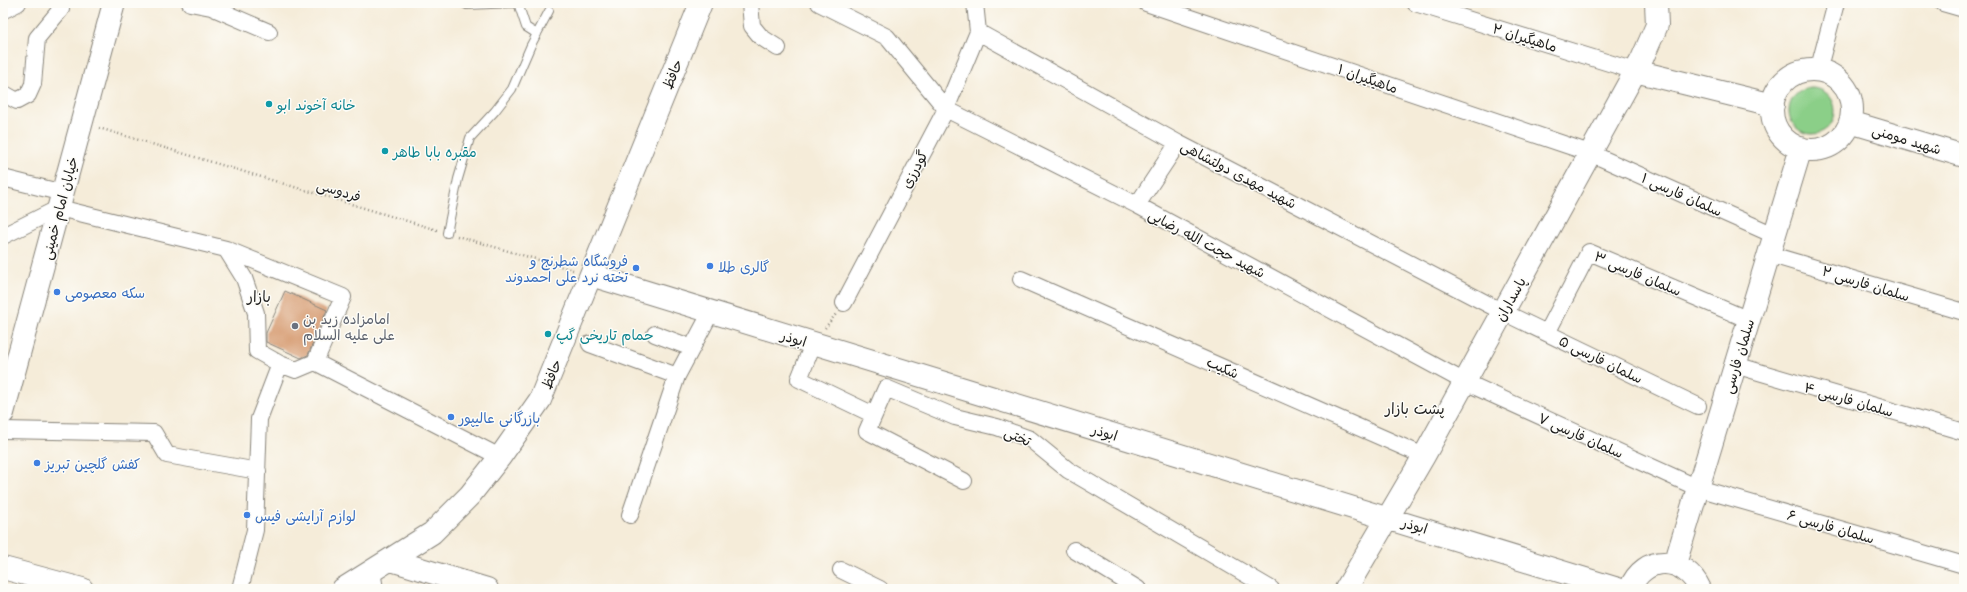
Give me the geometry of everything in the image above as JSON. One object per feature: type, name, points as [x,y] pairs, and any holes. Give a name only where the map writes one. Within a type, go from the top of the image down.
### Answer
[{"type":"street","points":[[3,3],[6,9],[18,3]]},
{"type":"street","points":[[3,93],[17,101],[28,95],[34,84],[37,38],[61,9],[58,3]]},
{"type":"street","name":"خیابان امام خمینی","points":[[3,414],[114,3]]},
{"type":"street","points":[[190,3],[211,8],[269,32]]},
{"type":"street","name":"حافظ","points":[[343,589],[374,580],[391,560],[432,533],[470,496],[500,457],[540,400],[701,3]]},
{"type":"street","points":[[750,3],[752,26],[761,37],[778,48]]},
{"type":"street","points":[[819,3],[887,38],[946,109]]},
{"type":"street","points":[[975,3],[978,32]]},
{"type":"street","name":"ماهیگیران ۱","points":[[1146,3],[1590,153]]},
{"type":"street","name":"ماهیگیران ۲","points":[[1415,3],[1635,71]]},
{"type":"street","name":"پاسداران","points":[[1346,589],[1424,456],[1635,71],[1657,25],[1656,3]]},
{"type":"street","points":[[1818,71],[1836,3]]},
{"type":"street","points":[[1943,3],[1964,9]]},
{"type":"street","name":"گودرزی","points":[[844,303],[946,109],[978,32]]},
{"type":"street","name":"شهید مهدی دولتشاهی","points":[[978,32],[1178,143],[1503,312]]},
{"type":"street","points":[[1808,70],[1818,71],[1829,74],[1839,80],[1846,89],[1851,105],[1850,122],[1843,135],[1831,145],[1821,148],[1801,148],[1782,136],[1774,122],[1773,105],[1775,95],[1788,78],[1808,70]]},
{"type":"street","points":[[1635,71],[1773,105]]},
{"type":"street","name":"شهید حجت الله رضایی","points":[[946,109],[1137,206],[1465,382]]},
{"type":"street","name":"شهید مومنی","points":[[1850,122],[1964,156]]},
{"type":"street","points":[[1137,206],[1178,143]]},
{"type":"street","name":"سلمان فارسی","points":[[1675,564],[1801,148]]},
{"type":"street","name":"سلمان فارسی ۱","points":[[1590,153],[1771,244]]},
{"type":"street","points":[[3,178],[61,200],[226,249],[343,297],[315,362],[296,370],[280,364],[257,351],[256,313],[244,278],[226,249]]},
{"type":"street","points":[[3,236],[61,200]]},
{"type":"street","name":"سلمان فارسی ۲","points":[[1771,244],[1964,312]]},
{"type":"street","name":"سلمان فارسی ۳","points":[[1547,333],[1589,252],[1748,320]]},
{"type":"street","name":"ابوذر","points":[[591,275],[813,344],[1388,517],[1618,589]]},
{"type":"street","name":"شکیب","points":[[1021,279],[1424,456]]},
{"type":"street","points":[[630,515],[677,376],[711,312]]},
{"type":"street","name":"سلمان فارسی ۵","points":[[1503,312],[1698,406]]},
{"type":"street","points":[[655,334],[692,348]]},
{"type":"street","points":[[590,344],[677,376]]},
{"type":"street","points":[[813,344],[799,379],[874,415]]},
{"type":"street","points":[[315,362],[500,457]]},
{"type":"street","points":[[240,589],[255,530],[259,419],[280,364]]},
{"type":"street","name":"سلمان فارسی ۴","points":[[1735,365],[1964,432]]},
{"type":"street","name":"سلمان فارسی ۷","points":[[1465,382],[1698,488]]},
{"type":"street","name":"تختی","points":[[964,481],[867,431],[886,388],[955,417],[997,427],[1030,439],[1068,470],[1271,589]]},
{"type":"street","points":[[3,430],[154,433],[167,455],[258,471]]},
{"type":"street","name":"سلمان فارسی ۶","points":[[1698,488],[1964,565]]},
{"type":"street","points":[[1074,550],[1138,589]]},
{"type":"street","points":[[391,560],[487,589]]},
{"type":"street","points":[[1630,589],[1641,572],[1651,566],[1663,563],[1675,564],[1686,569],[1695,578],[1700,589]]},
{"type":"street","points":[[3,568],[82,589]]},
{"type":"street","points":[[841,570],[880,589]]},
{"type":"lane","points":[[463,3],[467,5],[517,3],[526,27],[537,34]]},
{"type":"lane","points":[[447,233],[458,179],[470,138],[512,89],[537,34],[550,11]]},
{"type":"path","name":"فردوسی","points":[[82,123],[591,275]]},
{"type":"path","points":[[813,344],[844,303]]},
{"type":"green space","points":[[1812,88],[1825,92],[1831,98],[1835,111],[1831,124],[1825,130],[1812,134],[1799,130],[1793,124],[1789,111],[1793,98],[1799,92]]},
{"type":"building","name":"امامزاده زید بن علی علیه السلام","points":[[285,291],[327,310],[308,355],[301,358],[266,342],[266,333]]},
{"type":"place","name":"خانه آخوند ابو","points":[[269,104]]},
{"type":"place","name":"مقبره بابا طاهر","points":[[385,151]]},
{"type":"place","name":"گالری طلا","points":[[710,266]]},
{"type":"place","name":"فروشگاه شطرنج و تخته نرد علی احمدوند","points":[[636,268]]},
{"type":"place","name":"سکه معصومی","points":[[57,292]]},
{"type":"place","name":"امامزاده زید بن علی علیه السلام","points":[[295,326]]},
{"type":"place","name":"حمام تاریخی گپ","points":[[548,334]]},
{"type":"place","name":"بازرگانی عالیپور","points":[[451,417]]},
{"type":"place","name":"کفش گلچین تبریز","points":[[37,463]]},
{"type":"place","name":"لوازم آرایشی فیس","points":[[247,515]]},
{"type":"district","name":"بازار","points":[[259,296]]},
{"type":"district","name":"پشت بازار","points":[[1415,408]]}]
